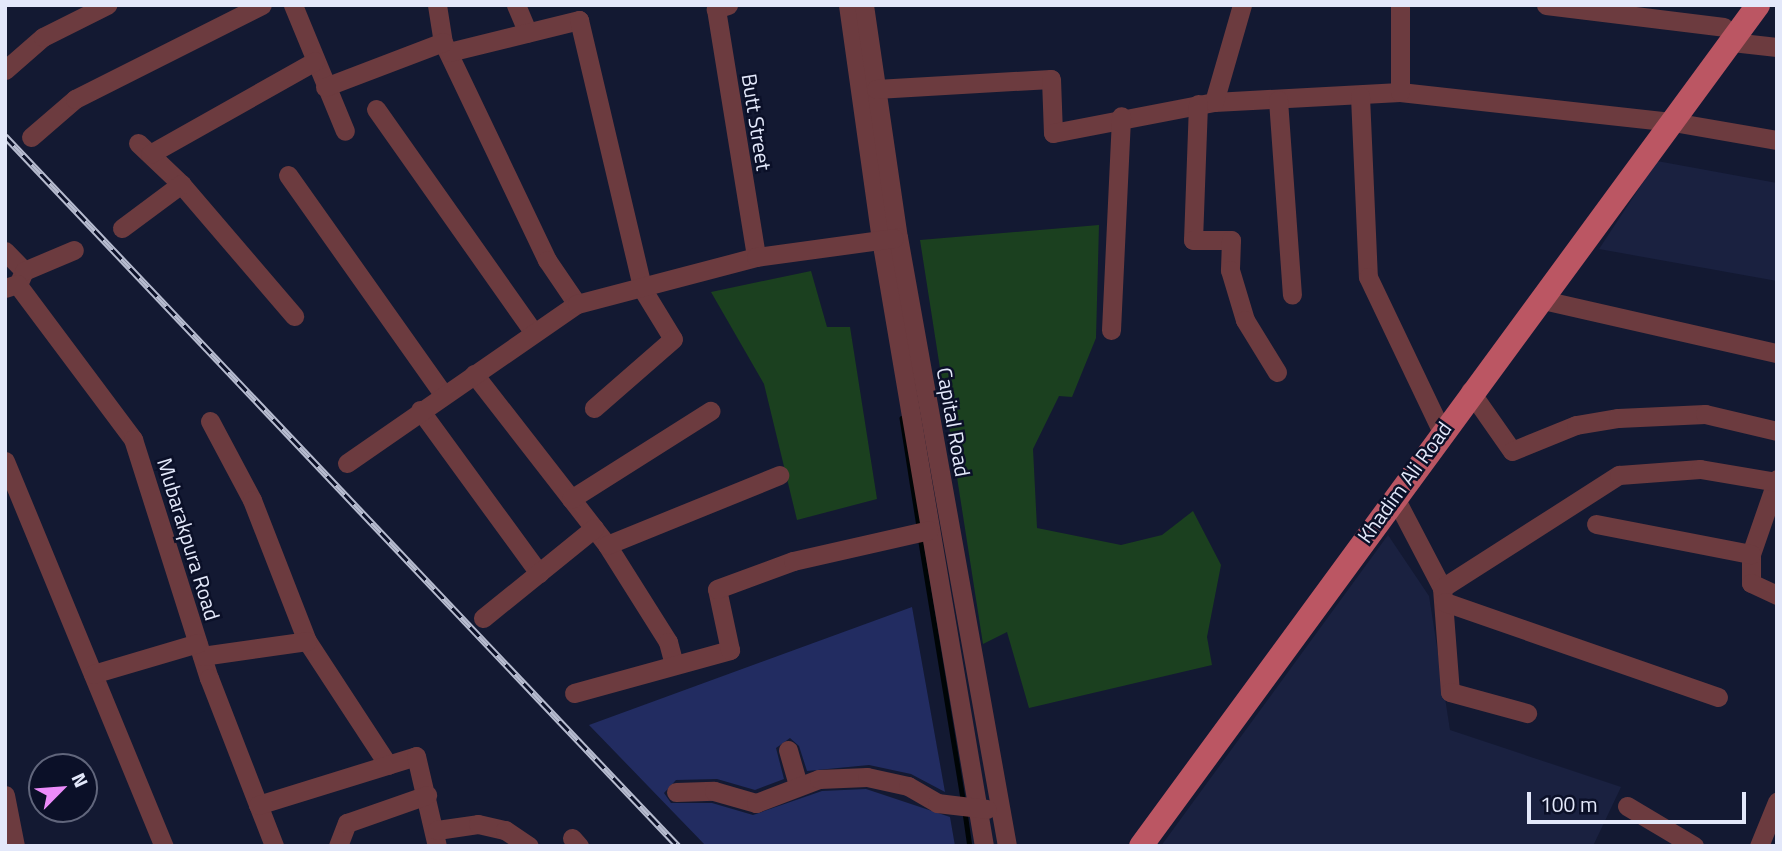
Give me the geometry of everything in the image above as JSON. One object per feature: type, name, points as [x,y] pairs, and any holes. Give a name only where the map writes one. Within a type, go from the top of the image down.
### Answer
[{"type":"main road","name":"Khadim Ali Road","points":[[1728,34],[1737,5]]},
{"type":"main road","name":"Khadim Ali Road","points":[[1141,846],[1441,430],[1543,300],[1673,122],[1728,34],[1758,5]]},
{"type":"street","points":[[5,70],[43,37],[107,5]]},
{"type":"street","points":[[31,137],[75,99],[262,5]]},
{"type":"street","points":[[293,5],[345,131]]},
{"type":"street","points":[[437,5],[446,47],[547,260],[576,304]]},
{"type":"street","points":[[516,5],[528,33]]},
{"type":"street","name":"Butt Street","points":[[728,5],[716,9],[756,257]]},
{"type":"street","points":[[848,5],[890,238],[929,530],[975,810],[984,846]]},
{"type":"street","name":"Capital Road","points":[[864,5],[876,89],[890,238],[1007,846]]},
{"type":"street","points":[[1242,5],[1206,103],[1193,240],[1231,240],[1230,270],[1245,320],[1278,372]]},
{"type":"street","points":[[1400,92],[1401,5]]},
{"type":"street","points":[[1546,5],[1728,34],[1777,47]]},
{"type":"street","points":[[325,86],[446,47],[528,33],[579,20],[643,290],[673,339],[594,408]]},
{"type":"street","points":[[294,316],[181,184],[144,148],[315,61]]},
{"type":"street","points":[[876,89],[1051,79],[1053,133],[1121,116],[1206,103],[1400,92],[1673,122],[1777,140]]},
{"type":"street","points":[[1360,96],[1368,277],[1441,430]]},
{"type":"street","points":[[1278,100],[1292,294]]},
{"type":"street","points":[[376,109],[534,333]]},
{"type":"street","points":[[1111,330],[1121,116]]},
{"type":"street","points":[[288,175],[443,394]]},
{"type":"street","points":[[122,228],[181,184]]},
{"type":"street","points":[[347,463],[576,304],[643,290],[756,257],[890,238]]},
{"type":"street","points":[[16,281],[74,250]]},
{"type":"street","name":"Mubarakpura Road","points":[[5,251],[16,281],[133,439],[200,650],[274,846]]},
{"type":"street","points":[[1543,300],[1777,353]]},
{"type":"street","points":[[474,374],[607,545],[668,642],[673,662]]},
{"type":"street","points":[[1470,391],[1512,451],[1576,425],[1618,418],[1705,414],[1777,431]]},
{"type":"street","points":[[421,410],[539,573]]},
{"type":"street","points":[[571,499],[710,411]]},
{"type":"street","points":[[210,421],[252,500],[307,641],[388,765]]},
{"type":"street","points":[[5,461],[164,846]]},
{"type":"street","points":[[1443,595],[1619,475],[1700,469],[1776,481],[1751,554],[1751,583],[1777,595]]},
{"type":"street","points":[[607,545],[779,475]]},
{"type":"street","points":[[1394,496],[1443,595],[1450,692],[1527,713]]},
{"type":"street","points":[[1596,524],[1751,554]]},
{"type":"street","points":[[483,618],[594,528]]},
{"type":"street","points":[[574,693],[673,662],[730,650],[717,589],[793,561],[929,530]]},
{"type":"street","points":[[1443,595],[1718,697]]},
{"type":"street","points":[[93,674],[200,650],[307,641]]},
{"type":"street","points":[[788,750],[798,784]]},
{"type":"street","points":[[258,805],[416,756],[437,838],[478,824],[505,830],[529,846]]},
{"type":"street","points":[[676,792],[714,790],[756,803],[798,784],[867,777],[908,786],[954,806],[975,810],[998,808]]},
{"type":"street","points":[[5,795],[8,824],[15,846]]},
{"type":"street","points":[[338,846],[347,823],[427,795]]},
{"type":"street","points":[[1759,846],[1777,802]]},
{"type":"street","points":[[1627,806],[1694,846]]},
{"type":"shaded area","points":[[1657,161],[1777,183],[1777,281],[1599,249]]},
{"type":"shaded area","points":[[1388,535],[1429,596],[1450,730],[1621,787],[1593,846],[1161,846]]},
{"type":"green space","points":[[1099,225],[1096,338],[1072,397],[1059,396],[1033,449],[1037,528],[1121,545],[1162,535],[1193,511],[1221,565],[1207,637],[1212,665],[1029,708],[1007,632],[983,644],[920,240]]},
{"type":"green space","points":[[811,271],[827,327],[850,327],[877,499],[797,520],[764,384],[711,292]]},
{"type":"building","points":[[912,607],[945,792],[911,774],[869,765],[807,771],[799,746],[790,738],[776,748],[784,779],[755,790],[717,779],[676,780],[664,793],[671,803],[712,803],[753,815],[822,791],[866,789],[950,817],[955,846],[706,846],[589,725]]},
{"type":"waterway","points":[[902,418],[919,527]]},
{"type":"waterway","points":[[920,536],[963,800]]},
{"type":"waterway","points":[[965,812],[970,846]]},
{"type":"railway","points":[[5,136],[678,846]]}]
